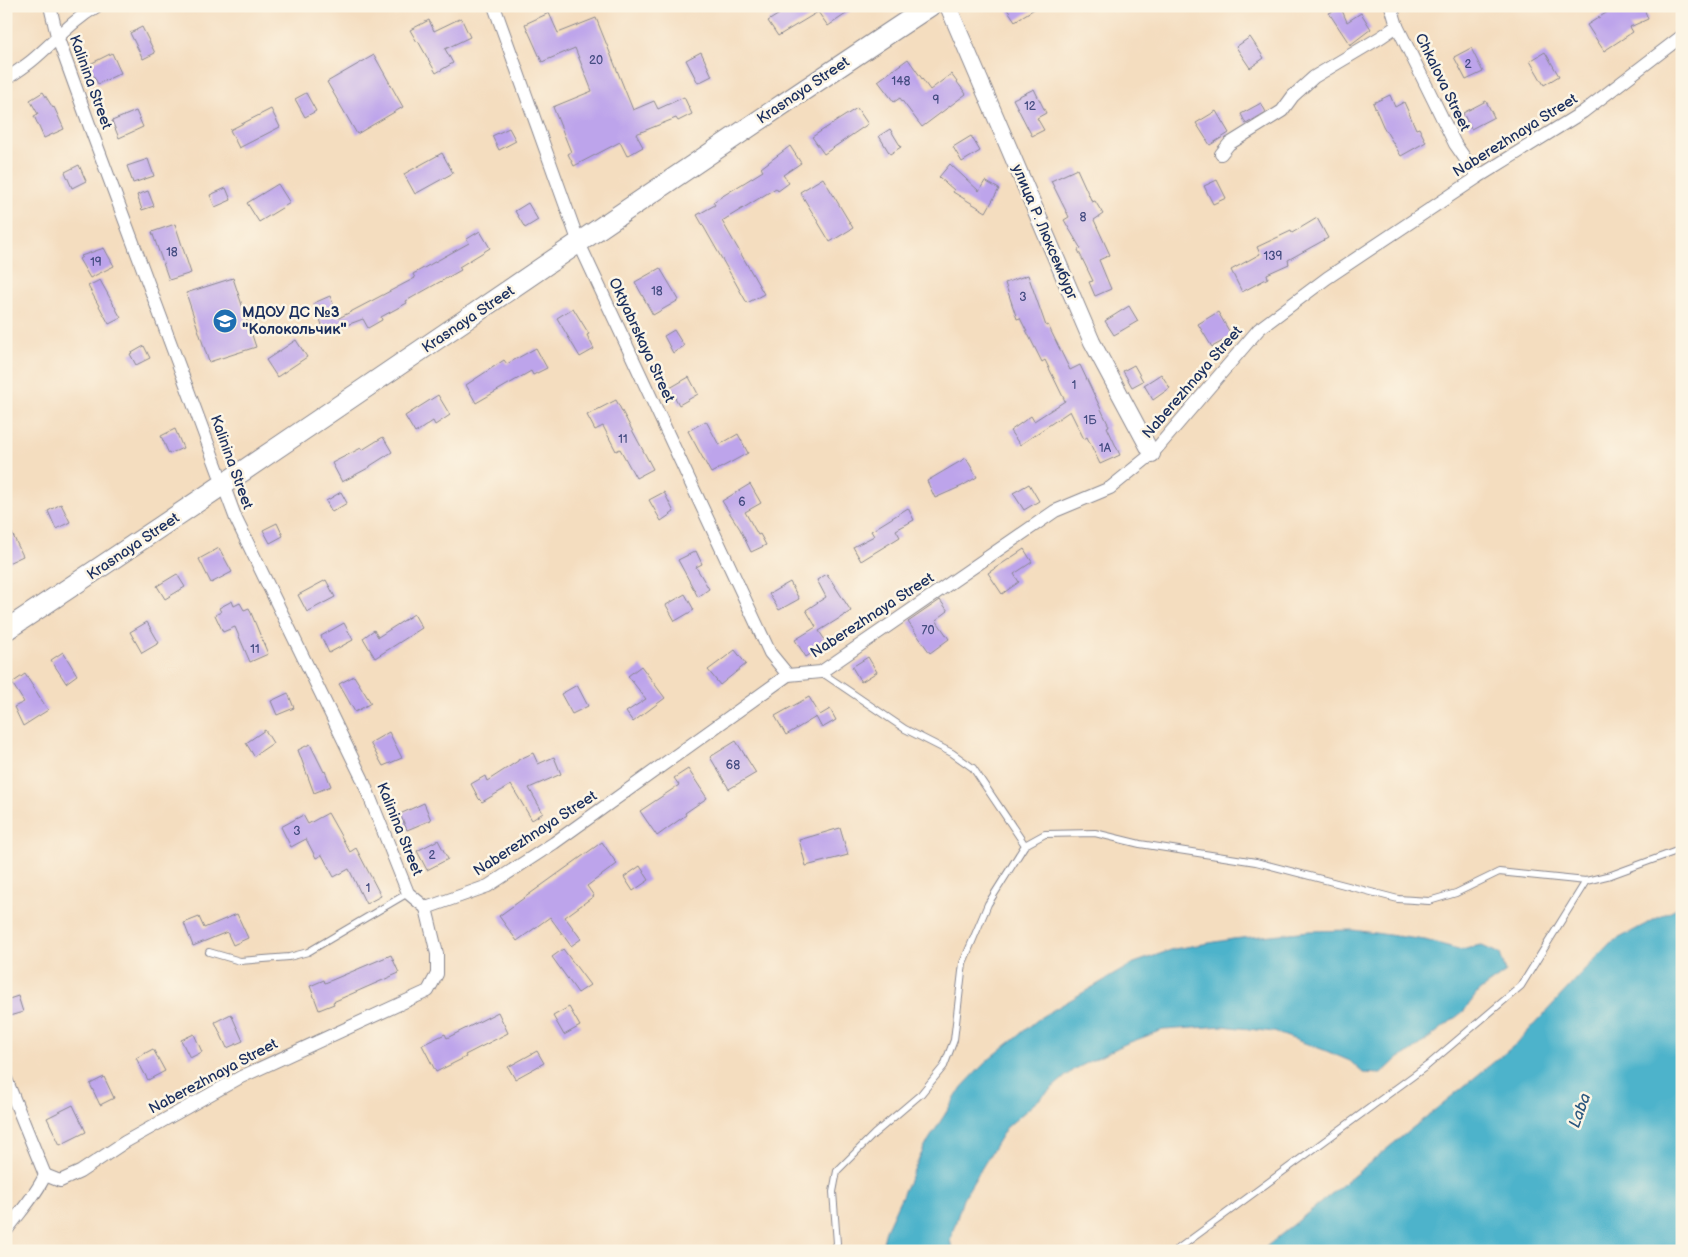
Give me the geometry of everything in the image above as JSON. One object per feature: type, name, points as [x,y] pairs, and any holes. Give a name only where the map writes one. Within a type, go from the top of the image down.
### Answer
[{"type":"main road","name":"Krasnaya Street","points":[[6,630],[224,485],[782,104],[930,6]]},
{"type":"street","name":"Kalinina Street","points":[[50,6],[57,36],[236,519],[362,778],[408,893],[426,908]]},
{"type":"street","points":[[6,79],[34,59],[57,36],[98,6]]},
{"type":"street","name":"Oktyabrskaya Street","points":[[494,6],[579,243],[770,653],[788,675]]},
{"type":"street","name":"улица Р. Люксембург","points":[[948,6],[1092,342],[1152,454]]},
{"type":"street","name":"Chkalova Street","points":[[1391,6],[1397,26],[1455,144],[1478,177]]},
{"type":"street","name":"Chkalova Street","points":[[1221,154],[1229,144],[1282,111],[1293,96],[1314,77],[1397,26]]},
{"type":"street","name":"Naberezhnaya Street","points":[[45,1175],[60,1181],[80,1172],[125,1142],[241,1077],[428,991],[438,974],[437,954],[426,908],[488,886],[554,843],[788,675],[820,672],[1055,511],[1110,488],[1152,454],[1259,329],[1327,278],[1478,177],[1583,112],[1682,36]]},
{"type":"street","points":[[6,1079],[45,1175],[40,1188],[6,1231]]},
{"type":"lane","points":[[820,672],[905,729],[952,753],[972,768],[1025,846]]},
{"type":"lane","points":[[834,1251],[837,1243],[833,1192],[837,1171],[874,1134],[921,1094],[944,1066],[954,1040],[963,963],[988,904],[1025,846],[1045,834],[1095,833],[1140,844],[1256,862],[1398,899],[1430,901],[1456,893],[1499,872],[1586,881],[1611,875],[1682,849]]},
{"type":"lane","points":[[1175,1251],[1428,1065],[1521,986],[1586,881]]},
{"type":"lane","points":[[209,952],[240,961],[289,957],[308,952],[408,893]]},
{"type":"water","name":"Laba","points":[[1682,905],[1682,1251],[1261,1251],[1516,1044],[1610,943]]},
{"type":"water","points":[[1353,930],[1425,940],[1462,950],[1480,945],[1500,954],[1506,972],[1479,991],[1464,1011],[1411,1052],[1397,1059],[1381,1074],[1363,1073],[1350,1061],[1274,1032],[1223,1026],[1163,1030],[1125,1044],[1073,1070],[1006,1128],[963,1199],[950,1240],[953,1251],[881,1251],[886,1230],[925,1146],[962,1087],[987,1061],[1041,1017],[1134,963],[1174,949],[1233,939],[1309,931]]},
{"type":"building","points":[[792,6],[858,6],[828,26],[818,12],[778,36],[768,21]]},
{"type":"building","points":[[1005,6],[1039,6],[1015,21]]},
{"type":"building","points":[[1617,6],[1643,6],[1648,19],[1630,27],[1633,32],[1604,51],[1587,25]]},
{"type":"building","points":[[1341,8],[1347,22],[1361,13],[1371,29],[1350,45],[1329,13]]},
{"type":"building","points":[[549,13],[558,33],[596,18],[633,110],[654,101],[658,109],[684,97],[692,114],[678,121],[676,118],[636,134],[643,147],[627,156],[620,142],[574,166],[568,154],[571,152],[553,107],[592,91],[575,48],[542,62],[525,24]]},
{"type":"building","points":[[461,18],[470,37],[445,49],[453,63],[436,73],[410,30],[429,20],[434,31]]},
{"type":"building","points":[[142,27],[155,53],[143,59],[130,33]]},
{"type":"building","points":[[1250,37],[1264,58],[1250,68],[1236,47]]},
{"type":"building","points":[[1471,48],[1483,72],[1466,80],[1454,57]]},
{"type":"building","points":[[701,52],[712,76],[698,83],[686,60]]},
{"type":"building","points":[[1545,52],[1559,76],[1544,85],[1530,61]]},
{"type":"building","points":[[112,53],[121,73],[98,84],[88,65]]},
{"type":"building","points":[[374,55],[403,107],[357,134],[327,82]]},
{"type":"building","points":[[908,59],[930,90],[951,74],[966,94],[922,127],[900,98],[894,102],[878,81]]},
{"type":"building","points":[[1034,89],[1046,113],[1037,118],[1044,130],[1032,136],[1013,99]]},
{"type":"building","points":[[43,92],[54,107],[64,129],[44,138],[34,116],[38,114],[30,100]]},
{"type":"building","points":[[306,93],[316,111],[305,117],[295,99]]},
{"type":"building","points":[[1390,95],[1395,107],[1404,102],[1416,129],[1419,128],[1426,142],[1401,156],[1383,126],[1373,103]]},
{"type":"building","points":[[1486,101],[1494,117],[1471,129],[1463,113]]},
{"type":"building","points":[[1261,103],[1266,112],[1246,124],[1241,114]]},
{"type":"building","points":[[857,108],[868,124],[824,154],[812,137]]},
{"type":"building","points":[[271,109],[280,127],[239,148],[230,130]]},
{"type":"building","points":[[136,111],[143,127],[119,138],[112,121]]},
{"type":"building","points":[[1216,111],[1229,133],[1210,145],[1196,123]]},
{"type":"building","points":[[509,128],[516,141],[499,150],[492,136]]},
{"type":"building","points":[[890,129],[901,147],[890,154],[879,136]]},
{"type":"building","points":[[971,136],[980,151],[962,162],[953,147]]},
{"type":"building","points":[[790,146],[801,163],[783,175],[789,183],[778,191],[776,188],[722,221],[764,294],[747,303],[697,215],[715,205],[713,202],[763,171],[761,168]]},
{"type":"building","points":[[442,153],[453,173],[415,194],[404,174]]},
{"type":"building","points":[[148,159],[154,176],[133,183],[127,166]]},
{"type":"building","points":[[950,164],[979,191],[985,181],[999,189],[986,212],[953,192],[954,190],[939,177]]},
{"type":"building","points":[[79,165],[86,181],[72,188],[65,172]]},
{"type":"building","points":[[1077,169],[1092,202],[1095,201],[1103,214],[1094,220],[1110,255],[1099,260],[1111,289],[1095,296],[1089,282],[1093,281],[1078,250],[1081,249],[1064,220],[1069,217],[1051,181]]},
{"type":"building","points":[[823,178],[853,228],[830,242],[800,192]]},
{"type":"building","points":[[1217,180],[1226,198],[1213,204],[1204,186]]},
{"type":"building","points":[[278,184],[290,203],[259,222],[247,203]]},
{"type":"building","points":[[226,188],[231,200],[215,207],[210,195]]},
{"type":"building","points":[[148,191],[154,206],[142,210],[137,195]]},
{"type":"building","points":[[528,203],[538,220],[525,228],[515,211]]},
{"type":"building","points":[[1317,218],[1328,238],[1288,260],[1289,264],[1267,274],[1268,278],[1242,292],[1231,270],[1260,254],[1257,247],[1291,231],[1292,233]]},
{"type":"building","points":[[175,224],[191,273],[169,280],[152,232]]},
{"type":"building","points":[[480,231],[490,248],[459,267],[461,270],[406,301],[407,303],[381,317],[382,320],[368,328],[363,319],[325,333],[314,303],[330,296],[339,318],[415,278],[413,274],[469,243],[467,239]]},
{"type":"building","points":[[104,248],[114,266],[90,278],[79,259],[81,256]]},
{"type":"building","points":[[660,268],[679,300],[653,315],[635,282]]},
{"type":"building","points":[[1028,275],[1046,326],[1048,325],[1070,370],[1080,365],[1109,426],[1107,427],[1120,455],[1100,464],[1087,437],[1084,439],[1070,411],[1020,445],[1010,431],[1031,416],[1034,421],[1065,401],[1045,360],[1042,362],[1020,318],[1017,319],[1005,283]]},
{"type":"building","points":[[233,278],[256,347],[209,362],[186,293]]},
{"type":"building","points":[[100,280],[121,318],[109,324],[88,286]]},
{"type":"building","points":[[1129,306],[1138,321],[1114,335],[1105,321]]},
{"type":"building","points":[[573,308],[589,334],[587,335],[594,349],[580,357],[557,318]]},
{"type":"building","points":[[1218,312],[1232,336],[1212,347],[1198,324]]},
{"type":"building","points":[[674,330],[684,346],[673,353],[664,336]]},
{"type":"building","points":[[296,340],[307,357],[277,377],[266,360]]},
{"type":"building","points":[[144,346],[150,358],[136,365],[130,354]]},
{"type":"building","points":[[536,348],[547,368],[533,375],[531,371],[476,403],[466,385],[504,360],[507,364]]},
{"type":"building","points":[[1134,365],[1143,381],[1132,387],[1123,371]]},
{"type":"building","points":[[1161,374],[1170,388],[1153,400],[1144,385]]},
{"type":"building","points":[[689,377],[698,394],[679,405],[670,388]]},
{"type":"building","points":[[438,395],[450,415],[435,425],[433,421],[415,433],[405,416]]},
{"type":"building","points":[[616,400],[653,469],[636,478],[620,449],[616,451],[603,426],[595,430],[587,415]]},
{"type":"building","points":[[706,421],[719,445],[738,434],[748,453],[711,473],[688,431]]},
{"type":"building","points":[[175,429],[183,448],[169,454],[161,436]]},
{"type":"building","points":[[383,437],[392,452],[370,467],[342,482],[332,463],[361,448],[362,450]]},
{"type":"building","points":[[966,458],[977,477],[935,498],[927,481]]},
{"type":"building","points":[[750,484],[761,503],[745,512],[766,545],[751,552],[740,529],[722,501]]},
{"type":"building","points":[[1029,484],[1039,501],[1024,510],[1013,493]]},
{"type":"building","points":[[341,492],[347,503],[332,512],[326,501]]},
{"type":"building","points":[[664,492],[674,512],[661,521],[649,500]]},
{"type":"building","points":[[61,504],[70,522],[56,529],[48,511]]},
{"type":"building","points":[[908,508],[914,520],[896,530],[900,537],[861,561],[853,547],[874,536],[871,531]]},
{"type":"building","points":[[6,521],[23,556],[6,564]]},
{"type":"building","points":[[277,523],[283,536],[270,543],[263,530]]},
{"type":"building","points":[[219,548],[232,572],[211,583],[199,559]]},
{"type":"building","points":[[1024,549],[1032,562],[1014,574],[1019,582],[1002,594],[988,573]]},
{"type":"building","points":[[696,551],[702,564],[696,567],[709,589],[698,597],[678,560]]},
{"type":"building","points":[[177,574],[185,587],[165,599],[157,586]]},
{"type":"building","points":[[827,574],[851,611],[819,631],[827,643],[806,657],[795,640],[816,627],[806,610],[826,597],[817,580]]},
{"type":"building","points":[[326,580],[335,597],[307,612],[298,595]]},
{"type":"building","points":[[790,582],[799,599],[779,610],[769,594]]},
{"type":"building","points":[[685,594],[694,610],[675,621],[666,605]]},
{"type":"building","points":[[940,600],[948,611],[936,620],[949,639],[930,653],[908,622]]},
{"type":"building","points":[[232,601],[234,606],[240,603],[244,610],[249,608],[268,654],[250,662],[235,627],[223,632],[215,615],[221,612],[219,608]]},
{"type":"building","points":[[414,614],[422,628],[375,658],[363,638],[374,630],[378,637]]},
{"type":"building","points":[[147,622],[159,643],[142,653],[130,632]]},
{"type":"building","points":[[344,623],[353,640],[329,653],[321,636]]},
{"type":"building","points":[[735,650],[746,664],[720,685],[708,670]]},
{"type":"building","points":[[63,652],[77,675],[66,683],[51,660]]},
{"type":"building","points":[[868,657],[877,672],[861,682],[852,667]]},
{"type":"building","points":[[641,666],[665,698],[633,722],[626,712],[646,699],[628,676]]},
{"type":"building","points":[[25,674],[48,710],[23,726],[14,707],[24,702],[12,683]]},
{"type":"building","points":[[354,676],[371,703],[355,712],[339,684]]},
{"type":"building","points":[[577,685],[588,706],[572,714],[561,694]]},
{"type":"building","points":[[288,693],[294,708],[277,715],[271,701]]},
{"type":"building","points":[[809,697],[820,715],[830,709],[836,720],[822,728],[816,717],[786,735],[775,716]]},
{"type":"building","points":[[265,730],[273,743],[254,756],[246,743]]},
{"type":"building","points":[[389,732],[402,758],[383,766],[370,743]]},
{"type":"building","points":[[736,741],[756,773],[729,789],[710,757]]},
{"type":"building","points":[[310,744],[331,786],[314,793],[298,750]]},
{"type":"building","points":[[533,753],[538,764],[554,757],[561,774],[529,788],[543,813],[532,820],[511,785],[482,802],[479,799],[471,784],[485,776],[487,781],[518,760]]},
{"type":"building","points":[[688,769],[707,798],[657,836],[640,811],[679,785],[674,778]]},
{"type":"building","points":[[424,803],[431,820],[407,830],[400,814]]},
{"type":"building","points":[[328,813],[350,852],[356,848],[381,896],[366,904],[349,869],[334,877],[322,855],[316,858],[306,839],[291,847],[281,827],[303,815],[308,824]]},
{"type":"building","points":[[840,828],[848,855],[806,866],[799,840]]},
{"type":"building","points":[[438,840],[448,859],[427,870],[417,851]]},
{"type":"building","points":[[602,842],[617,864],[587,886],[594,896],[565,917],[581,939],[571,946],[550,917],[517,941],[499,916]]},
{"type":"building","points":[[640,866],[649,880],[633,891],[624,877]]},
{"type":"building","points":[[237,914],[248,938],[233,945],[227,932],[193,946],[184,923],[199,917],[204,928]]},
{"type":"building","points":[[563,949],[590,985],[578,993],[552,957]]},
{"type":"building","points":[[391,955],[399,973],[319,1010],[310,986],[324,980],[325,983]]},
{"type":"building","points":[[18,996],[23,1012],[6,1017],[6,1000]]},
{"type":"building","points":[[569,1007],[580,1026],[564,1035],[553,1016]]},
{"type":"building","points":[[498,1012],[508,1033],[436,1072],[422,1045],[445,1034],[447,1038]]},
{"type":"building","points":[[231,1014],[243,1041],[227,1048],[215,1022]]},
{"type":"building","points":[[194,1034],[202,1052],[190,1058],[181,1040]]},
{"type":"building","points":[[153,1049],[165,1071],[148,1080],[136,1058]]},
{"type":"building","points":[[537,1051],[544,1063],[515,1079],[508,1067]]},
{"type":"building","points":[[104,1077],[114,1098],[100,1105],[90,1084]]},
{"type":"building","points":[[73,1105],[86,1132],[60,1145],[47,1118]]},
{"type":"place","name":"МДОУ ДС №3 \"Колокольчик\"","points":[[225,321]]}]
